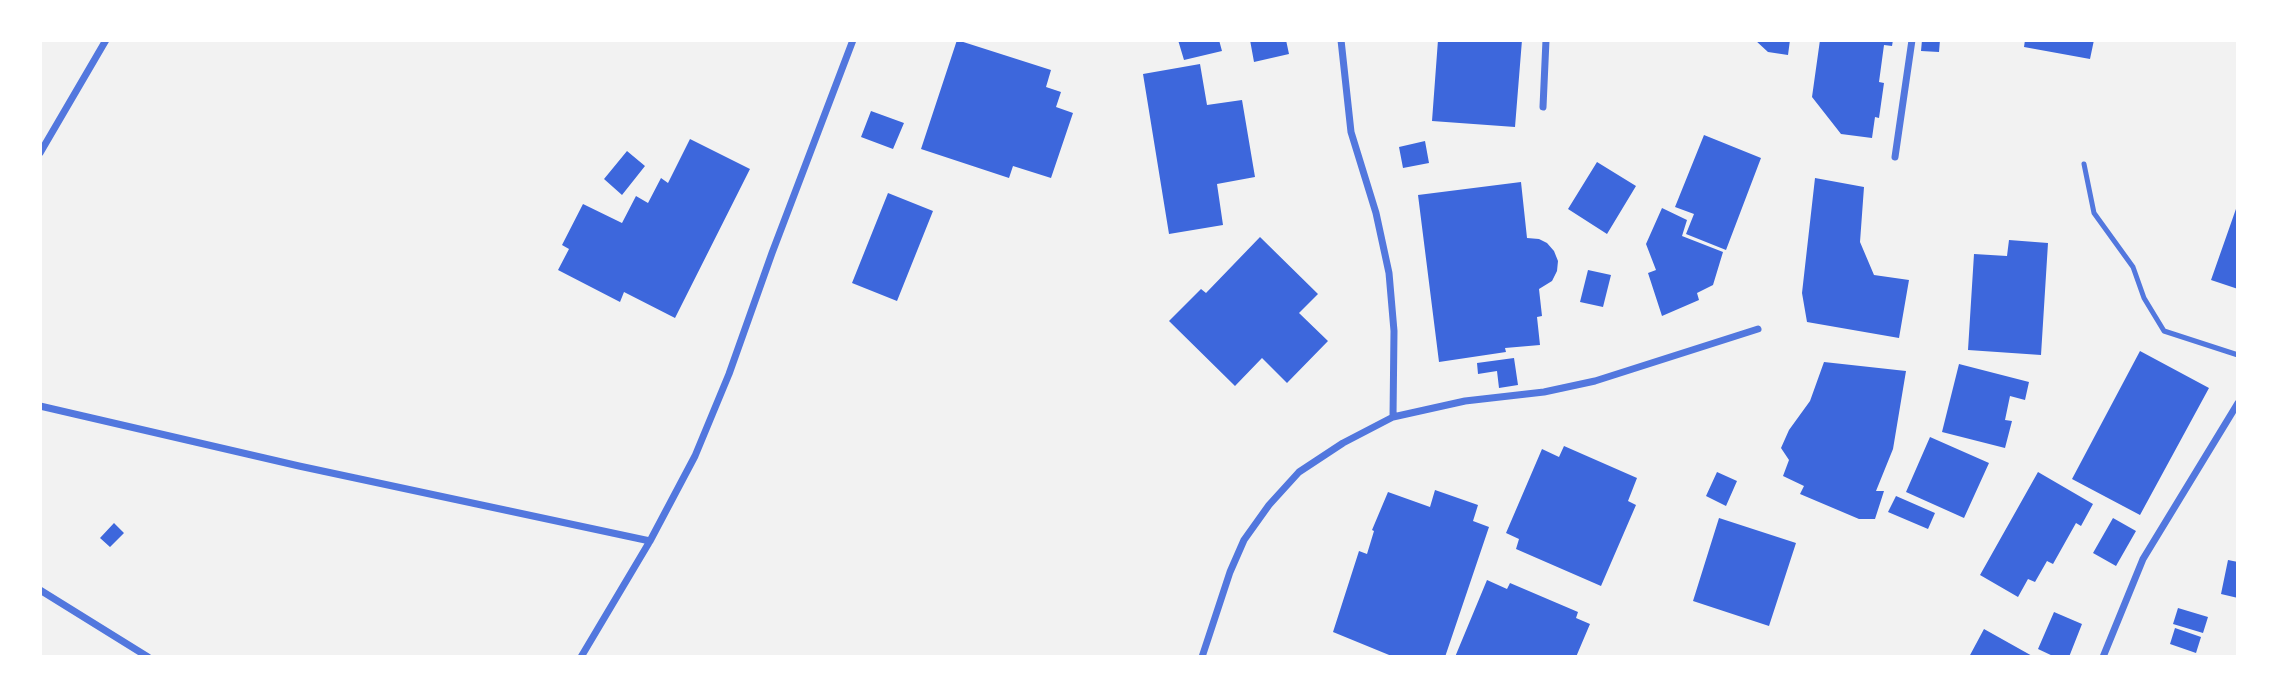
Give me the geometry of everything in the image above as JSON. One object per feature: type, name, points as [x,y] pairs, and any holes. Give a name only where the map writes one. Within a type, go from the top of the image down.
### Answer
[{"type":"street","points":[[40,153],[106,40]]},
{"type":"street","points":[[582,657],[650,541],[695,456],[730,374],[853,40]]},
{"type":"street","points":[[1340,40],[1351,132],[1376,213],[1389,273],[1394,331],[1394,416]]},
{"type":"street","points":[[1543,107],[1546,40]]},
{"type":"street","points":[[1895,157],[1912,40]]},
{"type":"street","points":[[1202,657],[1230,572],[1244,540],[1269,505],[1299,472],[1343,443],[1394,416],[1465,401],[1544,392],[1595,381],[1758,329]]},
{"type":"street","points":[[2103,657],[2143,559],[2238,403]]},
{"type":"street","points":[[40,406],[299,466],[650,541]]},
{"type":"street","points":[[40,590],[148,657]]},
{"type":"lane","points":[[2084,164],[2094,213],[2133,267],[2144,298],[2164,331],[2238,355]]},
{"type":"building","points":[[957,40],[1051,70],[1046,87],[1061,92],[1056,107],[1073,113],[1051,178],[1013,166],[1009,178],[921,149]]},
{"type":"building","points":[[1178,40],[1219,40],[1222,51],[1184,60]]},
{"type":"building","points":[[1250,40],[1286,40],[1289,54],[1254,62]]},
{"type":"building","points":[[1438,40],[1522,40],[1515,127],[1432,121]]},
{"type":"building","points":[[1755,40],[1790,40],[1788,55],[1768,52]]},
{"type":"building","points":[[1820,40],[1893,40],[1892,46],[1884,45],[1879,82],[1884,83],[1879,118],[1875,117],[1872,138],[1841,134],[1812,97]]},
{"type":"building","points":[[1922,40],[1940,40],[1939,52],[1921,51]]},
{"type":"building","points":[[2025,40],[2094,40],[2090,59],[2024,47]]},
{"type":"building","points":[[1200,64],[1207,105],[1242,100],[1255,177],[1217,184],[1223,225],[1169,234],[1143,74]]},
{"type":"building","points":[[871,111],[904,123],[893,149],[861,137]]},
{"type":"building","points":[[1704,135],[1761,158],[1726,250],[1686,234],[1694,214],[1675,207]]},
{"type":"building","points":[[690,139],[750,169],[675,318],[624,292],[620,302],[558,270],[569,249],[562,245],[583,204],[622,223],[636,196],[648,203],[661,178],[668,183]]},
{"type":"building","points":[[1425,141],[1429,163],[1403,168],[1399,147]]},
{"type":"building","points":[[627,151],[645,166],[622,195],[604,179]]},
{"type":"building","points":[[1597,162],[1636,186],[1607,234],[1568,209]]},
{"type":"building","points":[[1815,178],[1864,187],[1860,242],[1874,275],[1909,280],[1899,338],[1807,322],[1802,293]]},
{"type":"building","points":[[1521,182],[1527,238],[1547,243],[1558,261],[1552,281],[1539,289],[1542,316],[1537,317],[1540,345],[1505,348],[1506,352],[1439,362],[1418,195]]},
{"type":"building","points":[[888,193],[933,211],[897,301],[852,283]]},
{"type":"building","points":[[2238,206],[2238,289],[2211,280]]},
{"type":"building","points":[[1662,208],[1687,220],[1682,236],[1723,252],[1713,285],[1697,293],[1699,300],[1662,316],[1648,273],[1656,270],[1646,244]]},
{"type":"building","points":[[1260,237],[1318,294],[1299,313],[1328,341],[1287,383],[1262,358],[1235,386],[1169,321],[1201,289],[1206,293]]},
{"type":"building","points":[[2009,240],[2048,243],[2041,355],[1968,350],[1974,254],[2007,256]]},
{"type":"building","points":[[1588,270],[1611,275],[1603,307],[1580,302]]},
{"type":"building","points":[[2140,351],[2209,388],[2140,515],[2072,479]]},
{"type":"building","points":[[1514,358],[1518,385],[1499,388],[1497,371],[1478,374],[1477,363]]},
{"type":"building","points":[[1824,362],[1906,371],[1893,449],[1876,491],[1884,491],[1875,519],[1859,519],[1800,494],[1804,486],[1783,476],[1789,460],[1781,448],[1789,430],[1810,401]]},
{"type":"building","points":[[1959,364],[2029,382],[2025,400],[2010,396],[2005,420],[2012,421],[2005,448],[1942,432]]},
{"type":"building","points":[[1930,437],[1989,463],[1964,518],[1906,492]]},
{"type":"building","points":[[1564,446],[1637,478],[1628,501],[1636,505],[1601,586],[1516,549],[1519,539],[1506,533],[1542,449],[1559,457]]},
{"type":"building","points":[[1717,472],[1737,481],[1726,506],[1706,496]]},
{"type":"building","points":[[2038,472],[2093,504],[2081,526],[2076,523],[2053,564],[2047,561],[2035,582],[2028,579],[2018,597],[1980,575]]},
{"type":"building","points":[[1435,490],[1478,505],[1473,521],[1489,527],[1445,657],[1394,657],[1333,632],[1359,551],[1367,554],[1374,531],[1372,530],[1388,492],[1430,507]]},
{"type":"building","points":[[1896,496],[1935,513],[1928,529],[1888,512]]},
{"type":"building","points":[[1719,518],[1796,543],[1769,626],[1693,601]]},
{"type":"building","points":[[2113,518],[2136,531],[2116,566],[2093,553]]},
{"type":"building","points":[[114,523],[124,533],[110,547],[100,538]]},
{"type":"building","points":[[2228,560],[2238,562],[2238,598],[2221,594]]},
{"type":"building","points":[[1487,580],[1507,589],[1510,583],[1578,612],[1576,618],[1590,624],[1576,657],[1455,657]]},
{"type":"building","points":[[2178,608],[2208,617],[2203,633],[2173,624]]},
{"type":"building","points":[[2054,612],[2082,624],[2069,657],[2055,657],[2038,649]]},
{"type":"building","points":[[2175,628],[2201,637],[2196,653],[2170,644]]},
{"type":"building","points":[[1984,629],[2034,657],[1969,657]]}]
